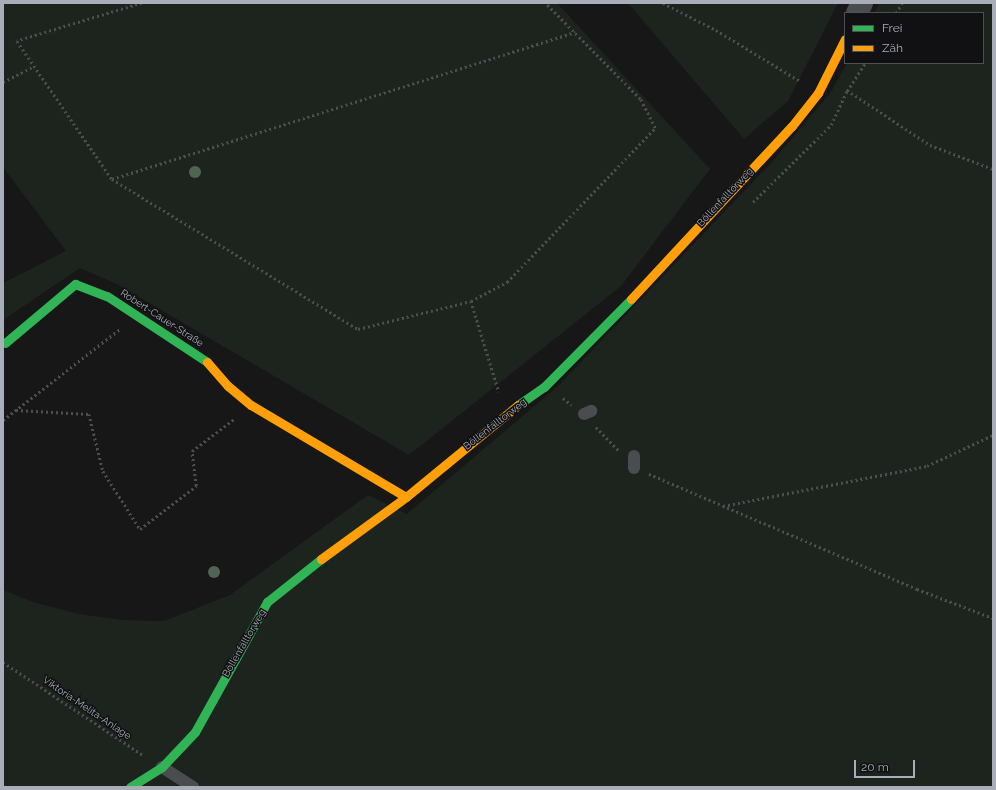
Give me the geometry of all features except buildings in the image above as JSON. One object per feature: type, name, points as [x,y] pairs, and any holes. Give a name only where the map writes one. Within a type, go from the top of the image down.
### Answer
[{"type":"street","points":[[858,12],[862,3]]},
{"type":"street","name":"Böllenfalltorweg","points":[[130,787],[162,768],[195,732],[267,602],[301,573],[406,497],[506,414],[544,387],[609,322],[792,126],[818,93],[844,41]]},
{"type":"street","name":"Robert-Cauer-Straße","points":[[4,344],[75,284],[107,296],[203,357],[228,386],[251,405],[406,497]]},
{"type":"lane","points":[[162,768],[193,787]]},
{"type":"path","points":[[142,3],[17,41],[32,67],[112,179],[358,329],[470,301],[507,282],[655,128],[640,99],[545,3]]},
{"type":"path","points":[[663,3],[716,30],[818,93]]},
{"type":"path","points":[[897,12],[902,3]]},
{"type":"path","points":[[112,179],[575,32]]},
{"type":"path","points":[[3,82],[32,67]]},
{"type":"path","points":[[827,75],[930,145],[993,168]]},
{"type":"path","points":[[470,301],[506,414]]},
{"type":"path","points":[[3,420],[138,315]]},
{"type":"path","points":[[544,387],[587,412]]},
{"type":"path","points":[[16,410],[89,414],[103,471],[140,529],[196,486],[192,451],[251,405]]},
{"type":"path","points":[[993,435],[926,466],[722,506],[917,589],[993,618]]},
{"type":"path","name":"Viktoria-Melita-Anlage","points":[[3,662],[162,768]]},
{"type":"shaded area","points":[[3,3],[557,3],[710,169],[621,286],[409,455],[117,284],[80,268],[3,320],[3,283],[66,251],[3,167]]},
{"type":"shaded area","points":[[628,3],[838,3],[788,101],[744,139]]},
{"type":"shaded area","points":[[879,3],[993,3],[993,787],[3,787],[3,590],[33,602],[78,614],[122,620],[164,621],[230,595],[368,495],[407,514],[558,386],[772,162],[831,92],[846,64],[984,64],[984,12],[874,12]]},
{"type":"traffic: fast","points":[[5,343],[75,284],[107,296],[207,362]]},
{"type":"traffic: fast","points":[[518,405],[544,387],[631,299]]},
{"type":"traffic: fast","points":[[130,787],[162,767],[195,732],[267,602],[321,559]]},
{"type":"traffic: slow","points":[[631,299],[792,126],[818,93],[844,41]]},
{"type":"traffic: slow","points":[[207,362],[228,386],[251,405],[406,497]]},
{"type":"traffic: slow","points":[[321,559],[406,497],[518,405]]}]
